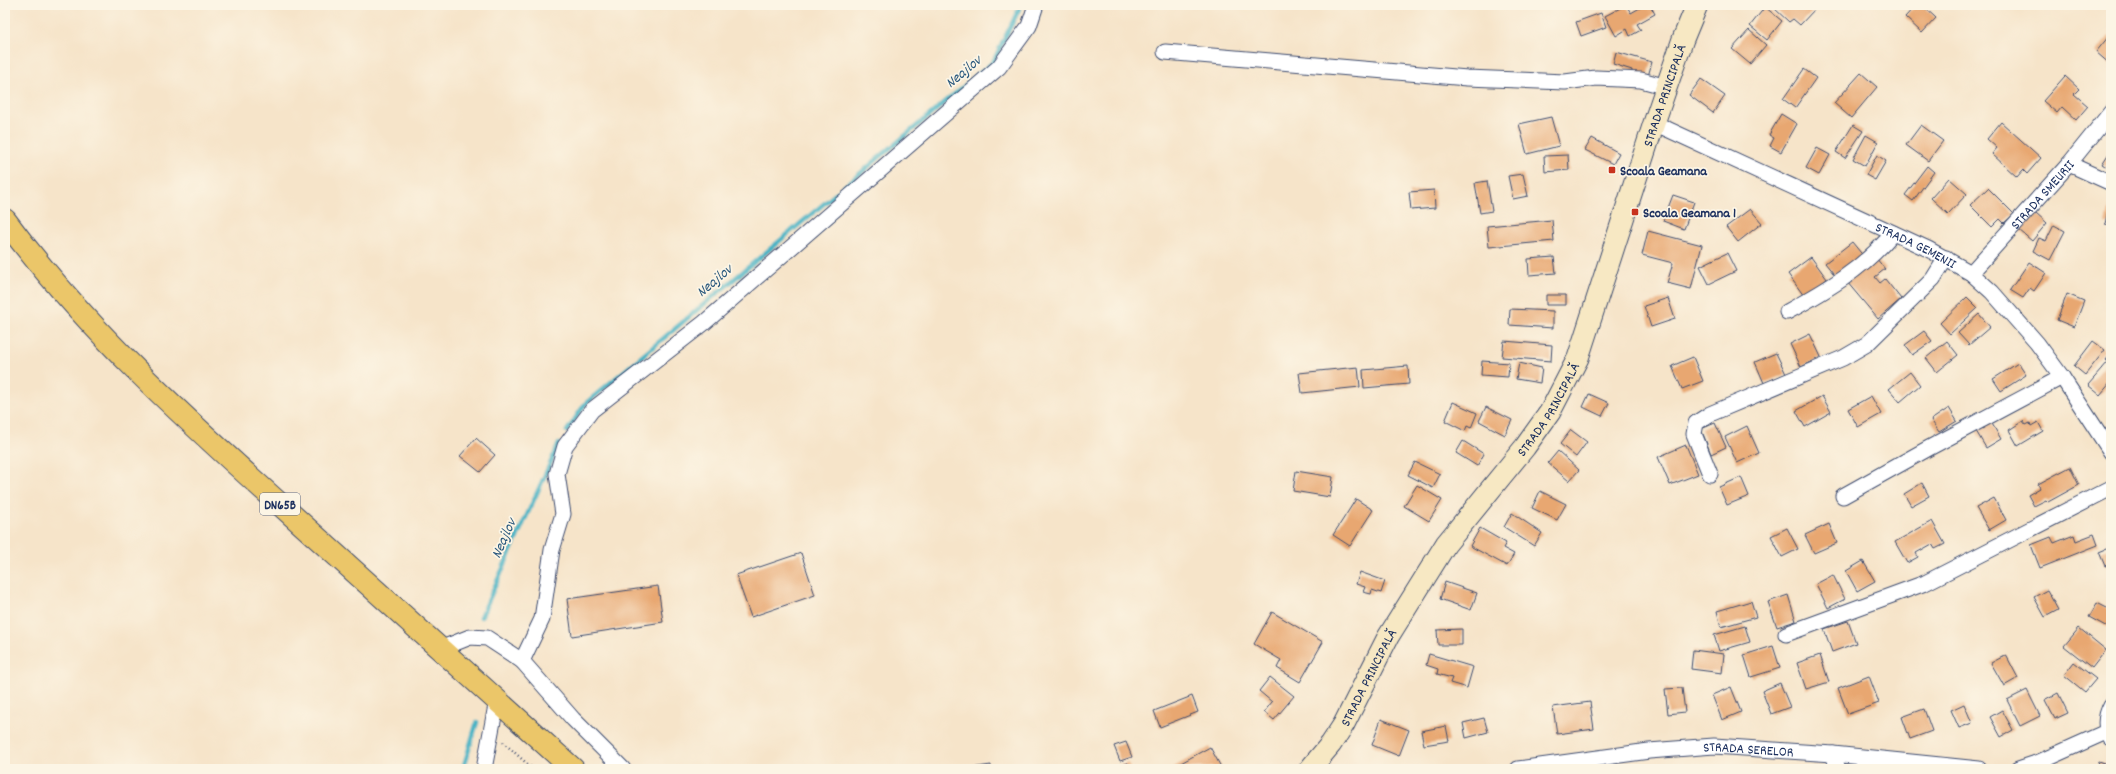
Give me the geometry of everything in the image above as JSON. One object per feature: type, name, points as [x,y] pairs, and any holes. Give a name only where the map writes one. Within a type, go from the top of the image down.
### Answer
[{"type":"main road","name":"STRADA PRINCIPALĂ","points":[[1310,769],[1331,744],[1344,724],[1388,636],[1446,544],[1525,447],[1553,405],[1578,358],[1654,123],[1697,5]]},
{"type":"main road","name":"DN65B","points":[[5,220],[24,246],[114,348],[178,412],[573,769]]},
{"type":"street","points":[[522,660],[542,619],[552,550],[563,514],[557,474],[565,446],[592,410],[704,322],[998,67],[1029,26],[1036,5]]},
{"type":"street","points":[[1165,52],[1466,78],[1565,82],[1596,78],[1641,80],[1667,87]]},
{"type":"street","name":"STRADA SMEURII","points":[[1971,274],[2069,164],[2111,112]]},
{"type":"street","name":"STRADA GEMENII","points":[[1654,123],[1946,258],[1971,274],[1992,292],[2037,343],[2062,377],[2111,452]]},
{"type":"street","points":[[2069,164],[2111,183]]},
{"type":"street","points":[[1786,312],[1831,288],[1877,252],[1893,233]]},
{"type":"street","points":[[1710,474],[1694,434],[1696,423],[1710,414],[1842,358],[1867,344],[1933,279],[1946,258]]},
{"type":"street","points":[[1843,496],[2062,377]]},
{"type":"street","points":[[1786,634],[1925,583],[2111,488]]},
{"type":"street","points":[[440,649],[470,637],[487,638],[522,660],[573,719],[623,769]]},
{"type":"street","points":[[484,769],[497,700]]},
{"type":"street","points":[[2018,769],[2109,736],[2106,722],[2111,705]]},
{"type":"street","name":"STRADA SERELOR","points":[[1521,769],[1615,763],[1649,751],[1714,746],[1833,754],[1979,769]]},
{"type":"street","points":[[1833,754],[1838,769]]},
{"type":"path","points":[[491,731],[533,769]]},
{"type":"building","points":[[1626,5],[1631,13],[1645,5],[1650,5],[1655,14],[1637,24],[1641,30],[1630,36],[1627,29],[1616,36],[1605,16]]},
{"type":"building","points":[[1776,5],[1811,5],[1815,9],[1800,25],[1793,19],[1789,22],[1774,8]]},
{"type":"building","points":[[1916,5],[1922,5],[1936,18],[1922,33],[1905,17]]},
{"type":"building","points":[[1765,7],[1782,21],[1767,40],[1750,26]]},
{"type":"building","points":[[1601,13],[1606,27],[1581,36],[1576,22]]},
{"type":"building","points":[[1749,30],[1766,45],[1750,64],[1732,49]]},
{"type":"building","points":[[2109,36],[2111,38],[2111,65],[2096,52]]},
{"type":"building","points":[[1616,52],[1652,62],[1647,80],[1631,76],[1632,70],[1613,64]]},
{"type":"building","points":[[1804,69],[1816,78],[1795,108],[1783,99]]},
{"type":"building","points":[[1861,73],[1877,87],[1851,118],[1834,103]]},
{"type":"building","points":[[2065,76],[2079,89],[2074,94],[2088,106],[2076,120],[2062,107],[2057,113],[2043,101]]},
{"type":"building","points":[[1701,79],[1725,96],[1713,113],[1689,95]]},
{"type":"building","points":[[1781,114],[1797,124],[1781,152],[1770,146],[1774,138],[1769,135]]},
{"type":"building","points":[[1551,117],[1559,146],[1527,154],[1519,124]]},
{"type":"building","points":[[2001,122],[2041,158],[2027,174],[2023,170],[2017,177],[1992,154],[1997,148],[1987,139]]},
{"type":"building","points":[[1853,125],[1863,131],[1845,158],[1836,152]]},
{"type":"building","points":[[1921,125],[1943,141],[1928,161],[1906,145]]},
{"type":"building","points":[[1866,135],[1878,142],[1865,166],[1853,159]]},
{"type":"building","points":[[1592,138],[1619,153],[1613,164],[1585,150]]},
{"type":"building","points":[[1817,148],[1830,155],[1819,175],[1806,168]]},
{"type":"building","points":[[2111,150],[2111,170],[2102,164]]},
{"type":"building","points":[[1568,155],[1569,170],[1545,172],[1544,156]]},
{"type":"building","points":[[1877,155],[1886,161],[1875,180],[1866,175]]},
{"type":"building","points":[[1927,166],[1934,172],[1913,201],[1905,195]]},
{"type":"building","points":[[1523,174],[1528,196],[1513,199],[1508,176]]},
{"type":"building","points":[[1949,178],[1967,194],[1948,214],[1931,198]]},
{"type":"building","points":[[1487,181],[1492,211],[1480,213],[1475,183]]},
{"type":"building","points":[[1988,188],[2014,214],[2004,223],[2000,219],[1992,227],[1970,205]]},
{"type":"building","points":[[1434,190],[1435,208],[1411,210],[1409,192]]},
{"type":"building","points":[[1673,195],[1694,202],[1684,229],[1663,221]]},
{"type":"building","points":[[2111,201],[2111,225],[2105,224]]},
{"type":"building","points":[[1750,209],[1762,223],[1738,242],[1726,227]]},
{"type":"building","points":[[2035,212],[2047,223],[2032,241],[2019,230]]},
{"type":"building","points":[[1552,220],[1554,241],[1489,247],[1487,226]]},
{"type":"building","points":[[2054,225],[2065,231],[2050,260],[2033,251],[2039,238],[2046,241]]},
{"type":"building","points":[[1648,231],[1702,245],[1691,289],[1667,283],[1673,263],[1642,255]]},
{"type":"building","points":[[1852,242],[1865,258],[1838,279],[1825,263]]},
{"type":"building","points":[[1727,253],[1736,271],[1709,284],[1700,266]]},
{"type":"building","points":[[1554,257],[1556,273],[1529,275],[1528,259]]},
{"type":"building","points":[[1811,257],[1827,279],[1804,296],[1788,274]]},
{"type":"building","points":[[1876,258],[1885,269],[1875,277],[1880,283],[1885,279],[1901,299],[1878,319],[1847,282]]},
{"type":"building","points":[[2029,262],[2046,273],[2034,291],[2030,288],[2023,298],[2010,290]]},
{"type":"building","points":[[2067,294],[2084,301],[2074,327],[2057,320]]},
{"type":"building","points":[[1546,295],[1566,295],[1566,305],[1546,305]]},
{"type":"building","points":[[1967,297],[1978,308],[1950,334],[1940,323]]},
{"type":"building","points":[[1668,298],[1675,319],[1651,327],[1644,306]]},
{"type":"building","points":[[1510,309],[1553,311],[1553,328],[1509,325]]},
{"type":"building","points":[[1979,314],[1990,327],[1969,345],[1958,333]]},
{"type":"building","points":[[1924,331],[1932,341],[1912,355],[1905,345]]},
{"type":"building","points":[[1810,334],[1821,357],[1801,367],[1790,344]]},
{"type":"building","points":[[1504,341],[1552,345],[1551,361],[1502,357]]},
{"type":"building","points":[[1947,341],[1958,355],[1937,372],[1926,358]]},
{"type":"building","points":[[2093,341],[2105,350],[2085,375],[2074,366]]},
{"type":"building","points":[[1776,353],[1786,374],[1764,383],[1755,362]]},
{"type":"building","points":[[2111,354],[2111,382],[2100,395],[2088,385],[2108,362],[2106,360]]},
{"type":"building","points":[[1693,357],[1703,381],[1682,389],[1672,366]]},
{"type":"building","points":[[1482,361],[1509,363],[1508,377],[1481,375]]},
{"type":"building","points":[[1519,363],[1542,368],[1540,383],[1516,379]]},
{"type":"building","points":[[2018,363],[2026,375],[2001,391],[1993,379]]},
{"type":"building","points":[[1408,366],[1409,384],[1364,388],[1363,370]]},
{"type":"building","points":[[1358,367],[1360,387],[1302,393],[1299,373]]},
{"type":"building","points":[[1910,372],[1920,385],[1900,402],[1889,389]]},
{"type":"building","points":[[1589,394],[1609,403],[1602,416],[1583,407]]},
{"type":"building","points":[[1822,396],[1831,412],[1805,427],[1796,411]]},
{"type":"building","points":[[1871,396],[1881,414],[1858,427],[1848,409]]},
{"type":"building","points":[[1453,402],[1477,413],[1471,428],[1467,426],[1465,431],[1445,421]]},
{"type":"building","points":[[1486,407],[1512,420],[1505,435],[1479,421]]},
{"type":"building","points":[[1949,408],[1957,421],[1939,432],[1931,420]]},
{"type":"building","points":[[2023,421],[2026,425],[2030,423],[2031,426],[2038,422],[2043,431],[2018,446],[2009,430]]},
{"type":"building","points":[[1991,422],[2001,439],[1986,448],[1976,431]]},
{"type":"building","points":[[1715,423],[1726,447],[1711,454],[1701,429]]},
{"type":"building","points":[[1747,426],[1759,453],[1737,463],[1725,437]]},
{"type":"building","points":[[1571,430],[1587,442],[1576,457],[1560,444]]},
{"type":"building","points":[[476,438],[495,455],[480,472],[460,456]]},
{"type":"building","points":[[1463,441],[1484,454],[1477,466],[1456,453]]},
{"type":"building","points":[[1686,445],[1698,474],[1670,485],[1658,457]]},
{"type":"building","points":[[1558,451],[1579,470],[1569,481],[1548,463]]},
{"type":"building","points":[[1415,462],[1440,474],[1433,488],[1408,475]]},
{"type":"building","points":[[2070,467],[2079,485],[2048,502],[2046,500],[2034,506],[2028,495],[2040,488],[2038,484]]},
{"type":"building","points":[[1296,471],[1333,477],[1330,497],[1293,491]]},
{"type":"building","points":[[1741,477],[1749,496],[1727,505],[1719,487]]},
{"type":"building","points":[[1922,483],[1929,496],[1911,506],[1904,494]]},
{"type":"building","points":[[1417,485],[1442,500],[1429,521],[1404,506]]},
{"type":"building","points":[[1540,491],[1566,504],[1557,520],[1532,508]]},
{"type":"building","points":[[1994,498],[2006,520],[1989,530],[1976,508]]},
{"type":"building","points":[[1356,499],[1373,510],[1350,546],[1333,535]]},
{"type":"building","points":[[1512,513],[1542,533],[1534,546],[1504,527]]},
{"type":"building","points":[[1932,521],[1945,544],[1935,549],[1932,544],[1916,553],[1918,557],[1907,563],[1895,542]]},
{"type":"building","points":[[1829,524],[1837,543],[1814,553],[1805,535]]},
{"type":"building","points":[[1480,528],[1506,543],[1503,548],[1514,554],[1507,566],[1470,546]]},
{"type":"building","points":[[1787,528],[1798,549],[1782,557],[1771,536]]},
{"type":"building","points":[[2094,534],[2098,545],[2040,568],[2031,545],[2051,537],[2054,543],[2074,535],[2076,541]]},
{"type":"building","points":[[2111,547],[2111,564],[2105,566],[2099,552]]},
{"type":"building","points":[[801,553],[815,595],[751,617],[736,575]]},
{"type":"building","points":[[1863,561],[1875,581],[1857,591],[1846,571]]},
{"type":"building","points":[[1360,572],[1385,581],[1381,593],[1372,590],[1371,594],[1363,592],[1365,587],[1356,584]]},
{"type":"building","points":[[1833,575],[1845,599],[1828,608],[1816,584]]},
{"type":"building","points":[[1445,582],[1477,593],[1471,610],[1440,599]]},
{"type":"building","points":[[658,586],[663,622],[572,636],[567,599]]},
{"type":"building","points":[[2047,590],[2058,610],[2045,617],[2034,597]]},
{"type":"building","points":[[1788,595],[1796,621],[1777,627],[1768,602]]},
{"type":"building","points":[[1751,601],[1756,617],[1721,627],[1717,611]]},
{"type":"building","points":[[2097,603],[2111,610],[2111,629],[2089,617]]},
{"type":"building","points":[[1272,612],[1323,642],[1300,682],[1277,668],[1281,660],[1254,644]]},
{"type":"building","points":[[1848,621],[1856,643],[1832,652],[1824,629]]},
{"type":"building","points":[[1745,626],[1750,642],[1719,651],[1714,635]]},
{"type":"building","points":[[2079,628],[2106,650],[2092,668],[2064,646]]},
{"type":"building","points":[[1462,629],[1462,645],[1438,645],[1437,630]]},
{"type":"building","points":[[1773,646],[1780,668],[1751,677],[1744,655]]},
{"type":"building","points":[[1693,650],[1724,654],[1722,673],[1691,669]]},
{"type":"building","points":[[1429,654],[1473,667],[1467,688],[1450,683],[1452,678],[1437,674],[1438,669],[1426,665]]},
{"type":"building","points":[[1820,655],[1829,682],[1806,689],[1797,663]]},
{"type":"building","points":[[2006,655],[2018,678],[2004,686],[1991,663]]},
{"type":"building","points":[[2074,662],[2096,679],[2085,692],[2064,675]]},
{"type":"building","points":[[1869,676],[1879,703],[1848,714],[1838,688]]},
{"type":"building","points":[[1270,677],[1294,696],[1274,720],[1264,712],[1272,702],[1259,691]]},
{"type":"building","points":[[1780,683],[1790,707],[1771,714],[1762,691]]},
{"type":"building","points":[[1731,687],[1741,712],[1722,720],[1712,695]]},
{"type":"building","points":[[1682,688],[1685,712],[1668,714],[1665,689]]},
{"type":"building","points":[[2027,690],[2040,716],[2020,726],[2007,700]]},
{"type":"building","points":[[2058,693],[2068,713],[2055,719],[2045,700]]},
{"type":"building","points":[[1192,696],[1198,712],[1160,727],[1154,711]]},
{"type":"building","points":[[1590,702],[1594,729],[1557,734],[1553,707]]},
{"type":"building","points":[[1964,704],[1972,723],[1959,728],[1951,710]]},
{"type":"building","points":[[1924,709],[1932,731],[1910,739],[1902,717]]},
{"type":"building","points":[[2002,710],[2013,730],[2001,737],[1990,717]]},
{"type":"building","points":[[1484,718],[1488,732],[1466,738],[1463,723]]},
{"type":"building","points":[[1381,719],[1409,730],[1399,756],[1372,745]]},
{"type":"building","points":[[1446,726],[1449,741],[1424,745],[1421,731]]},
{"type":"building","points":[[1126,742],[1132,757],[1120,761],[1114,746]]},
{"type":"building","points":[[1210,747],[1221,767],[1170,769]]},
{"type":"building","points":[[2099,762],[2111,766],[2111,769],[2097,769]]},
{"type":"building","points":[[1128,763],[1130,769],[1111,769]]},
{"type":"building","points":[[991,765],[991,769],[971,769],[971,768]]},
{"type":"waterway","name":"Neajlov","points":[[567,431],[585,404],[993,62],[1021,5]]},
{"type":"waterway","name":"Neajlov","points":[[481,617],[559,444]]},
{"type":"waterway","name":"Neajlov","points":[[463,769],[477,722]]},
{"type":"place","name":"Scoala Geamana","points":[[1612,170]]},
{"type":"place","name":"Scoala Geamana 1","points":[[1635,212]]}]
